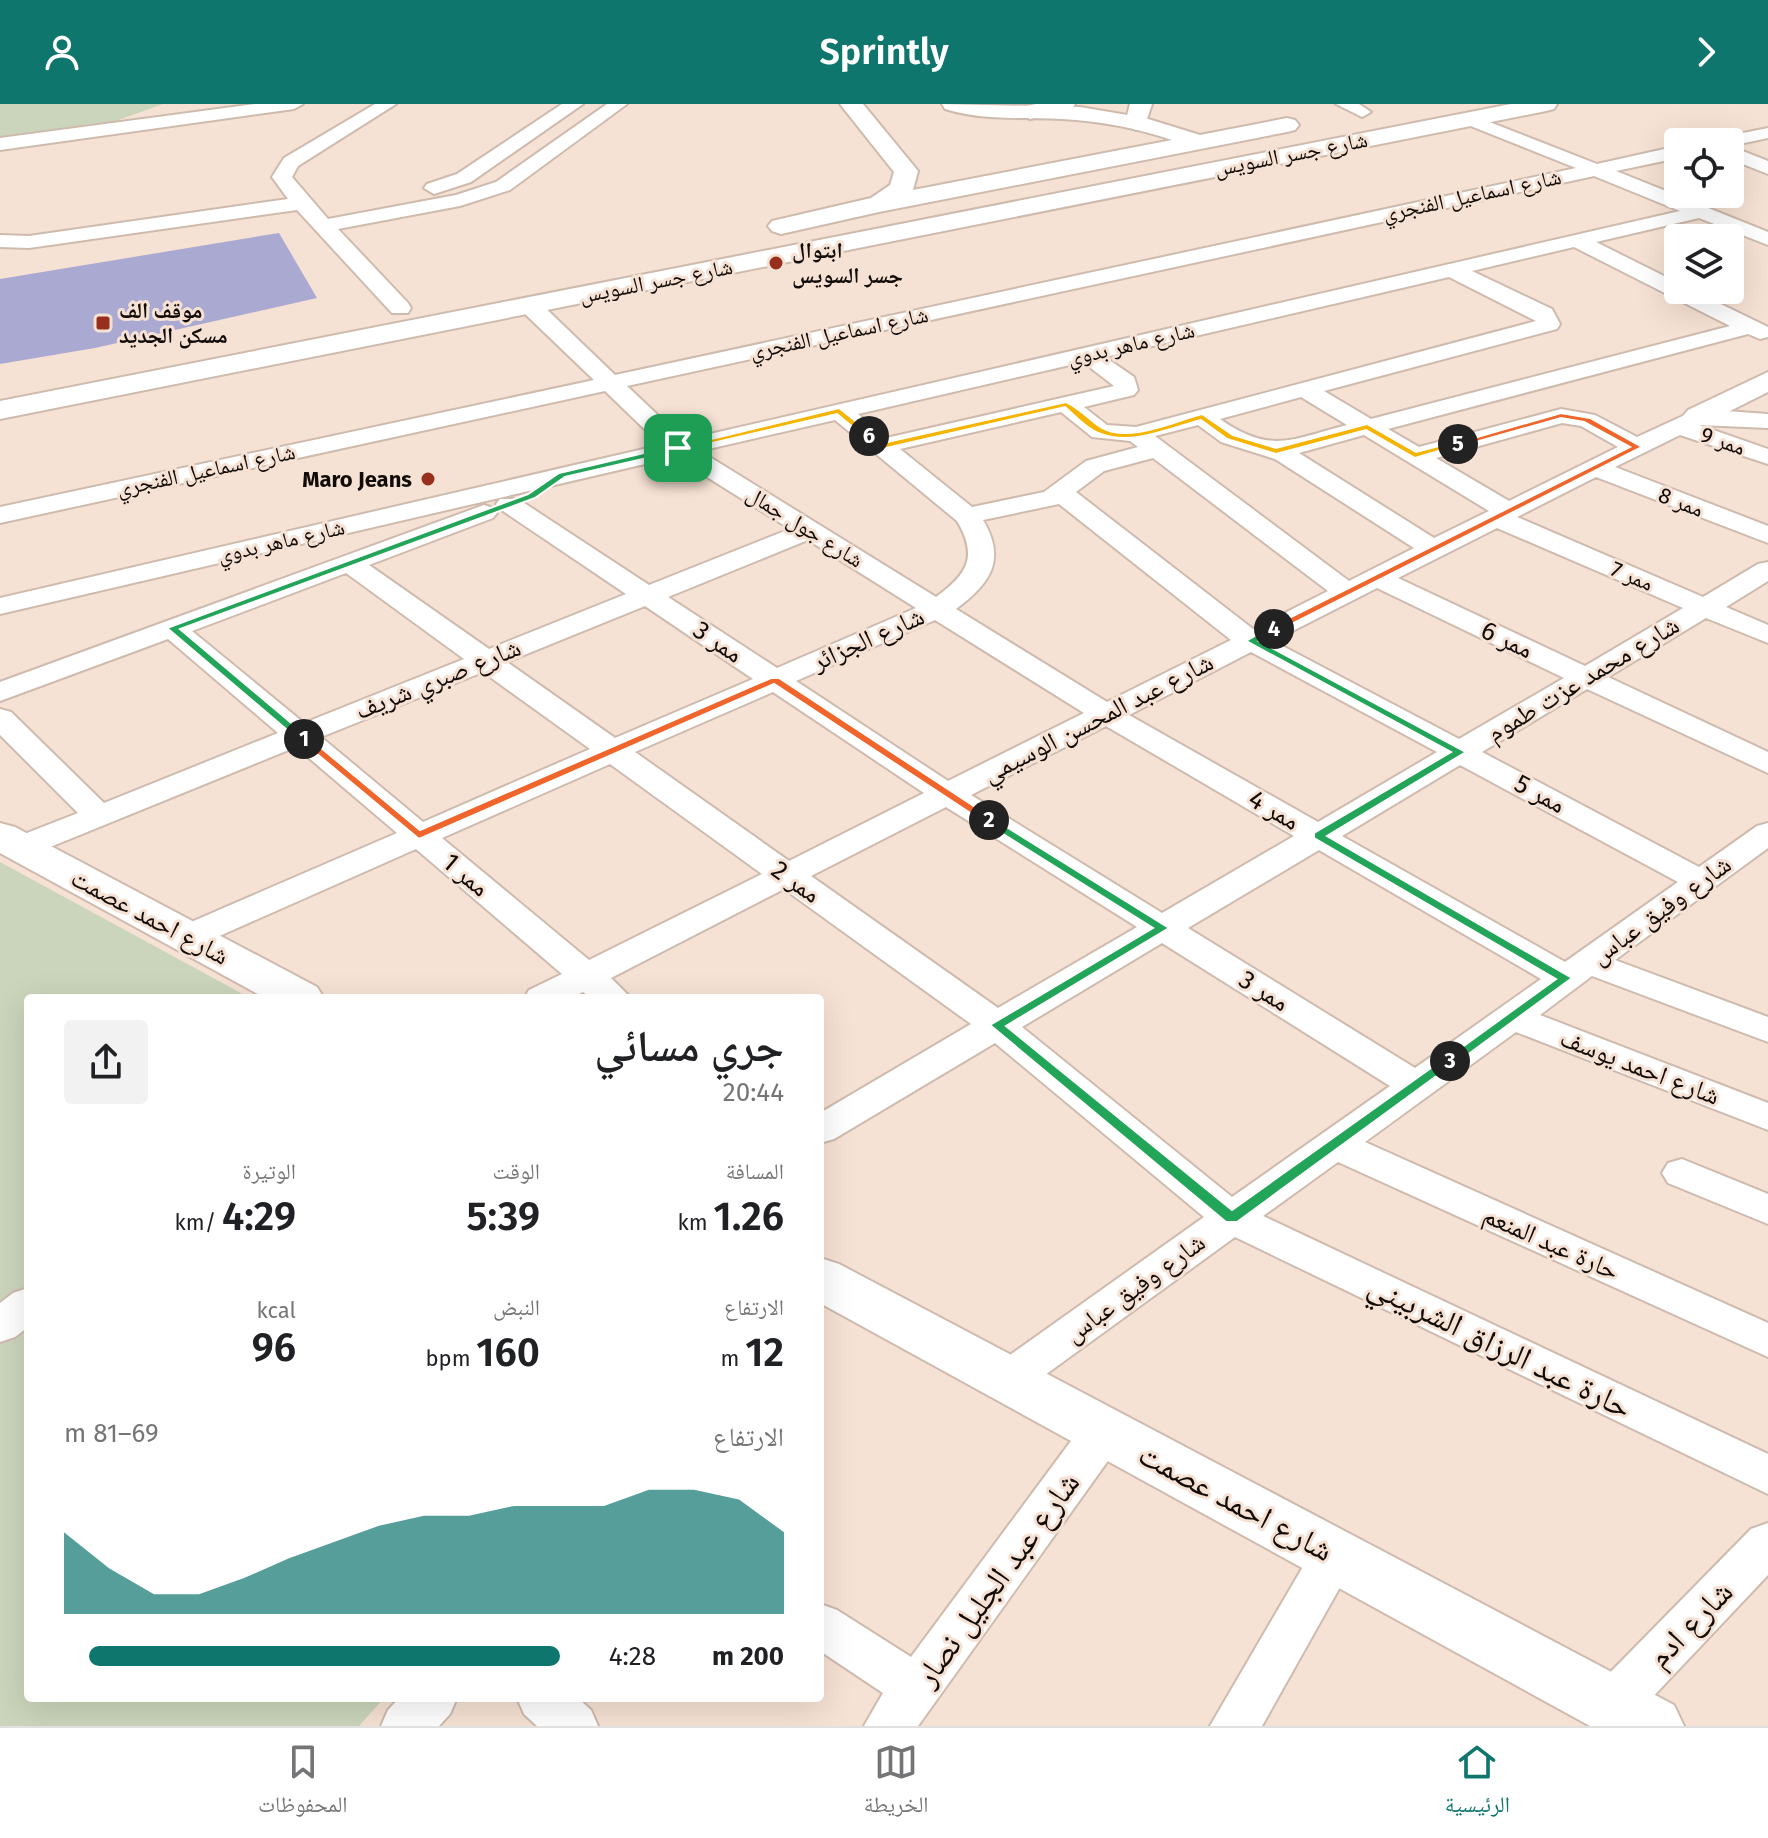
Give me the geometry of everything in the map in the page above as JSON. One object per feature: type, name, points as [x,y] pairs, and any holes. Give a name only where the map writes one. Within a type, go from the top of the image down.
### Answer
[{"type":"main road","points":[[851,104],[906,171],[902,188],[879,204]]},
{"type":"main road","points":[[953,104],[990,112],[1139,114],[1197,142]]},
{"type":"main road","name":"شارع جسر السويس","points":[[0,410],[1546,104]]},
{"type":"main road","name":"شارع جسر السويس","points":[[761,231],[879,204],[1338,113],[1392,107]]},
{"type":"main road","name":"شارع جسر السويس","points":[[97,365],[400,308],[701,245]]},
{"type":"main road","name":"شارع احمد عصمت","points":[[10,842],[294,994]]},
{"type":"main road","name":"شارع احمد عصمت","points":[[824,1282],[1632,1715]]},
{"type":"street","points":[[0,144],[294,104]]},
{"type":"street","points":[[387,104],[284,169],[282,177],[285,185],[400,308]]},
{"type":"street","points":[[312,214],[429,190],[464,178],[574,104]]},
{"type":"street","points":[[0,241],[29,242],[460,200],[493,190],[517,177],[618,104]]},
{"type":"street","points":[[1030,112],[1064,104]]},
{"type":"street","points":[[1469,119],[1701,212],[1762,232]]},
{"type":"street","points":[[1744,138],[1768,133]]},
{"type":"street","name":"شارع اسماعيل الفنجري","points":[[0,515],[1664,155]]},
{"type":"street","points":[[1744,158],[1768,168]]},
{"type":"street","name":"شارع ماهر بدوي","points":[[0,606],[1701,212]]},
{"type":"street","points":[[1577,241],[1759,331]]},
{"type":"street","points":[[1066,404],[1101,432],[1136,434],[1549,324],[1544,314],[1452,270]]},
{"type":"street","name":"شارع جول جمال","points":[[530,306],[678,448],[1106,714]]},
{"type":"street","points":[[1276,451],[1759,331]]},
{"type":"street","points":[[882,446],[1123,392],[1128,387],[1126,382],[1086,354]]},
{"type":"street","name":"شارع عبد المحسن الوسيمي","points":[[550,994],[1768,381]]},
{"type":"street","name":"ممر 7","points":[[1305,390],[1415,456],[1502,515],[1768,635]]},
{"type":"street","name":"شارع الجزائر","points":[[187,937],[937,609],[967,588],[981,568],[983,548],[967,516],[839,411]]},
{"type":"street","points":[[1415,456],[1561,416],[1587,420],[1637,447]]},
{"type":"street","points":[[1202,417],[1230,437],[1276,451],[1433,549]]},
{"type":"street","points":[[1688,421],[1768,421]]},
{"type":"street","name":"ممر 9","points":[[1688,421],[1768,457]]},
{"type":"street","points":[[1136,434],[1347,592]]},
{"type":"street","points":[[967,516],[1061,493],[1095,466],[1157,450]]},
{"type":"street","name":"ممر 8","points":[[1594,468],[1768,535]]},
{"type":"street","name":"شارع ماهر بدوي","points":[[0,692],[509,504],[549,486],[562,475]]},
{"type":"street","name":"ممر 5","points":[[1061,493],[1251,641],[1701,881]]},
{"type":"street","name":"ممر 3","points":[[509,504],[947,794],[1416,1085]]},
{"type":"street","name":"شارع صبري شريف","points":[[10,842],[98,815],[810,530]]},
{"type":"street","name":"ممر 2","points":[[349,563],[997,1025],[1231,1218]]},
{"type":"street","name":"شارع محمد عزت طموم","points":[[824,1128],[1768,570]]},
{"type":"street","name":"ممر 6","points":[[1377,578],[1768,764]]},
{"type":"street","name":"ممر 1","points":[[172,628],[608,994]]},
{"type":"street","name":"ممر 4","points":[[1106,714],[1318,836],[1577,970],[1768,1030]]},
{"type":"street","points":[[0,718],[98,815]]},
{"type":"street","name":"شارع وفيق عباس","points":[[1008,1379],[1768,833]]},
{"type":"street","name":"شارع احمد يوسف","points":[[1512,1017],[1768,1117]]},
{"type":"street","name":"حارة عبد المنعم","points":[[1334,1144],[1768,1341]]},
{"type":"street","points":[[1682,1173],[1768,1210]]},
{"type":"street","name":"حارة عبد الرزاق الشربيني","points":[[1231,1218],[1768,1475]]},
{"type":"street","points":[[0,1326],[24,1307]]},
{"type":"street","name":"شارع عبد الجليل نصار","points":[[903,1707],[1104,1431]]},
{"type":"street","name":"شارع ادم","points":[[1632,1715],[1768,1543]]},
{"type":"street","points":[[1235,1726],[1335,1555]]},
{"type":"street","points":[[824,1629],[903,1707]]},
{"type":"street","points":[[406,1726],[428,1702]]},
{"type":"street","points":[[546,1702],[573,1726]]},
{"type":"green space","points":[[0,104],[163,104],[96,128],[0,142]]},
{"type":"green space","points":[[0,862],[243,994],[24,994],[24,1702],[380,1702],[359,1726],[0,1726]]},
{"type":"building","name":"موقف الف مسكن الجديد","points":[[279,233],[317,298],[95,348],[0,364],[0,279]]},
{"type":"place","name":"ابتوال جسر السويس","points":[[776,263]]},
{"type":"place","name":"موقف الف مسكن الجديد","points":[[103,323]]},
{"type":"place","name":"Maro Jeans","points":[[428,479]]},
{"type":"route","points":[[1066,404],[1101,432],[1109,434],[1136,434],[1202,417],[1230,437],[1276,451],[1367,427],[1415,456],[1561,416],[1587,420],[1637,447],[1251,641],[1460,752],[1318,836],[1566,978],[1231,1218],[997,1025],[1162,928],[947,794],[775,680],[419,835],[172,628],[531,496],[562,475],[678,448],[839,411],[882,446],[1066,404]]}]
